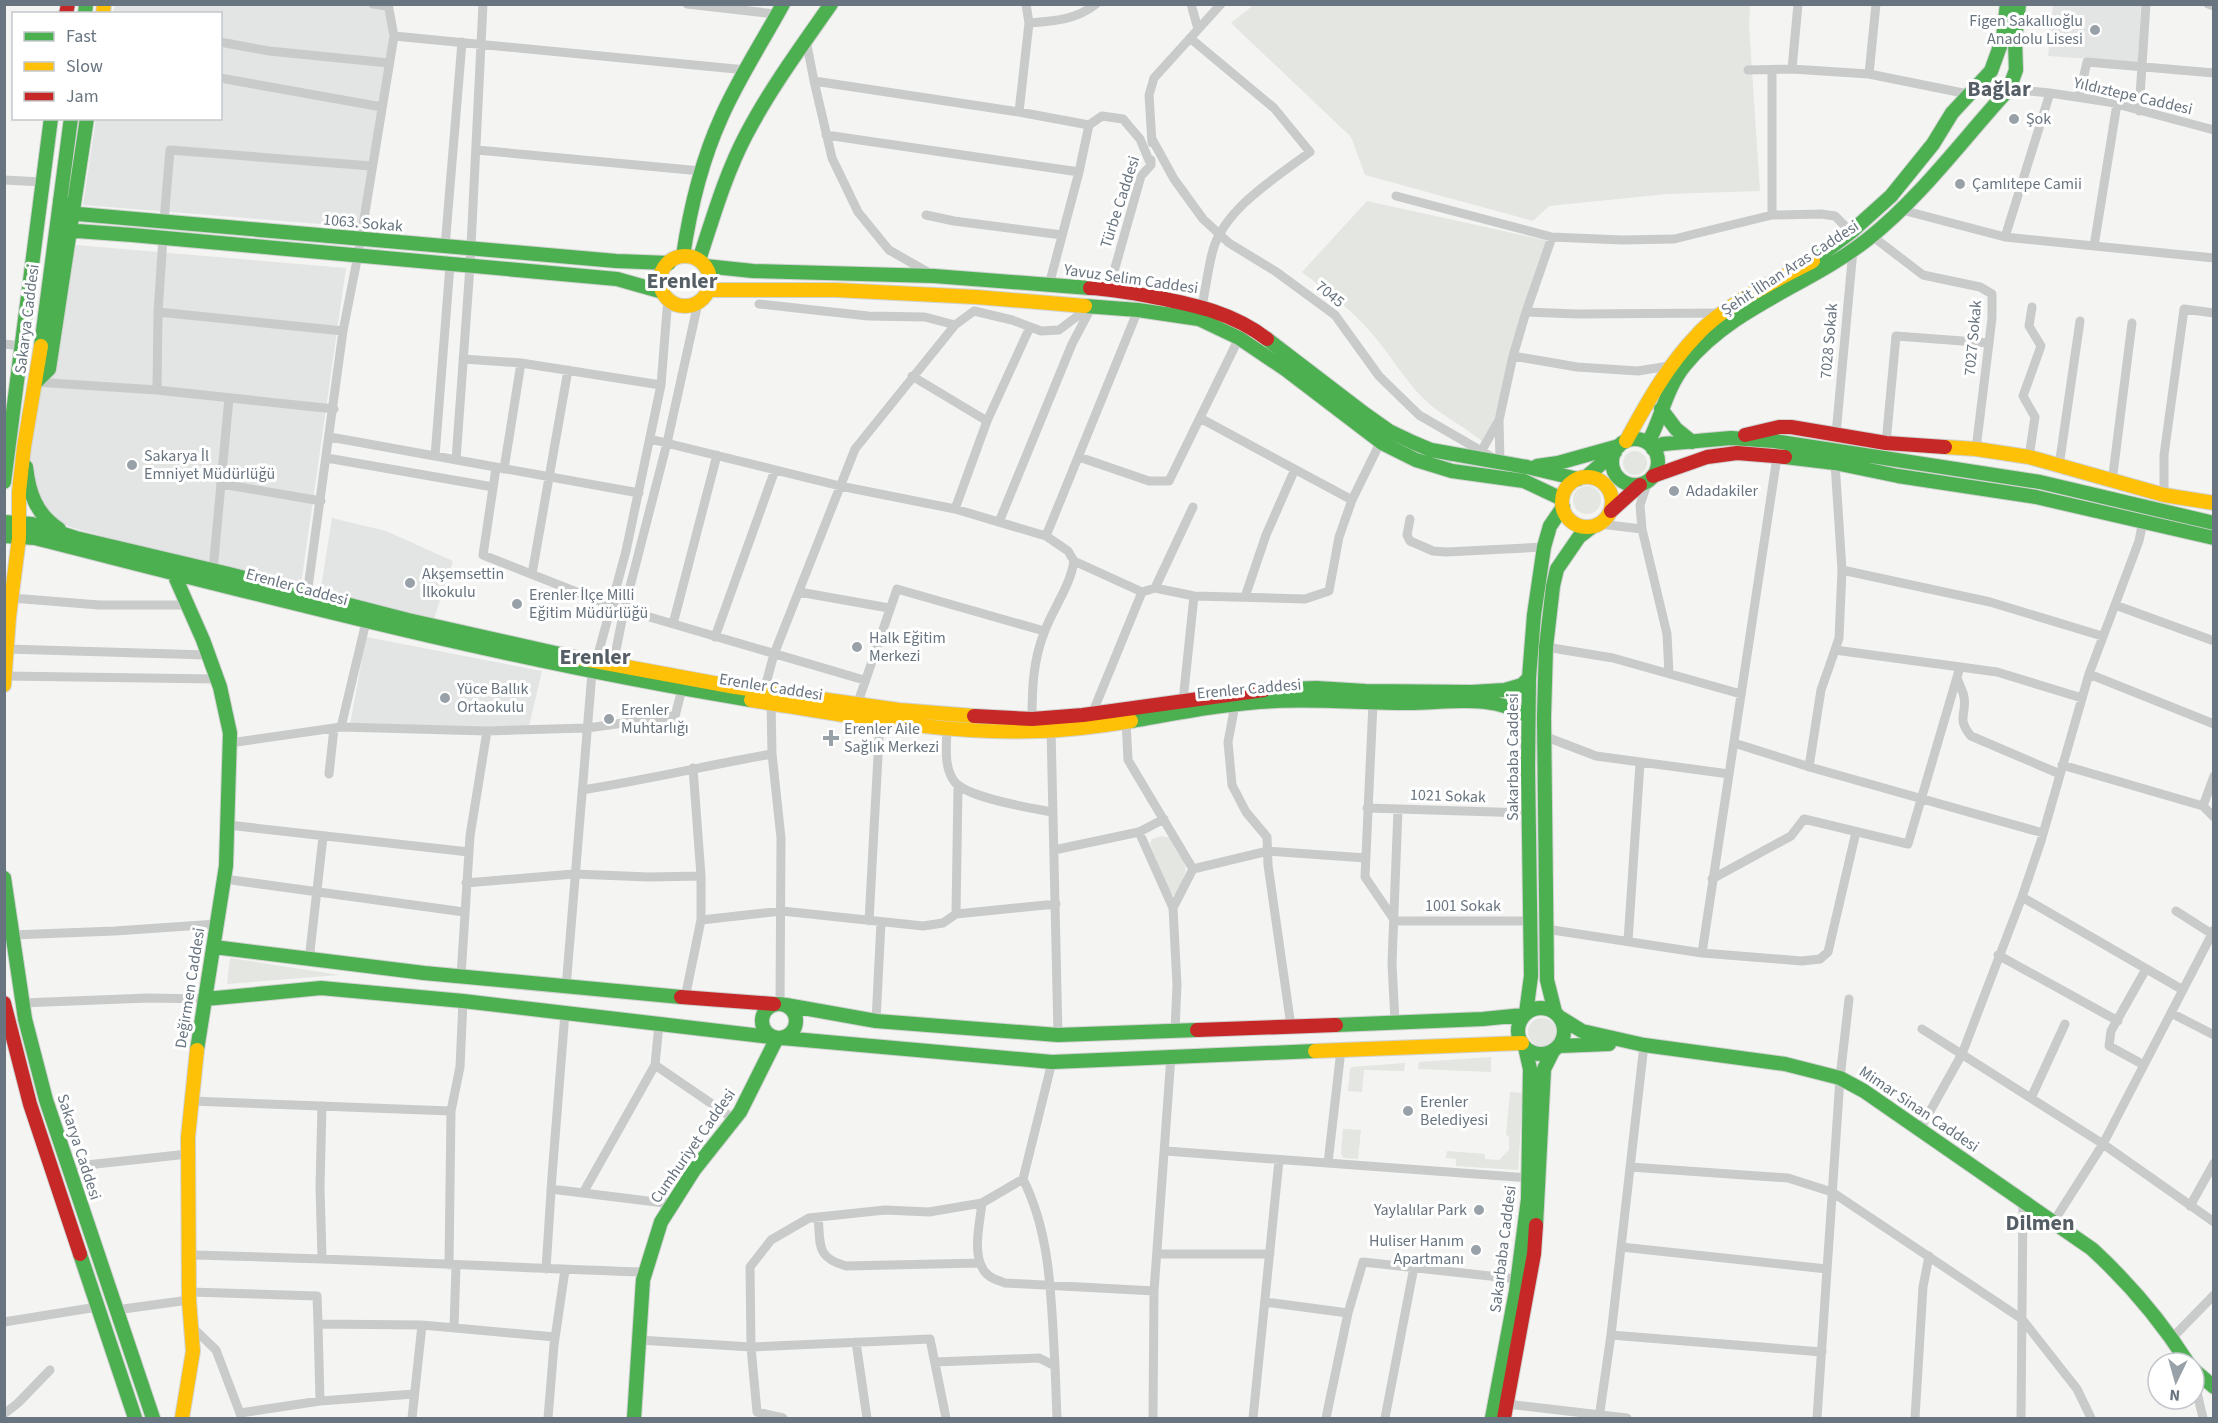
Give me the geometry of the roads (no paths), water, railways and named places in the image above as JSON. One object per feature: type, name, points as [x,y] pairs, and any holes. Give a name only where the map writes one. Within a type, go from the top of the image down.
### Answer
[{"type":"main road","points":[[702,263],[726,183],[746,136],[831,4]]},
{"type":"main road","name":"Şehit İlhan Aras Caddesi","points":[[1582,478],[1620,446],[1669,366],[1698,333],[1723,312],[1815,260],[1891,196],[1933,144],[1952,113],[1991,71],[2003,38],[2007,4]]},
{"type":"main road","name":"Şehit İlhan Aras Caddesi","points":[[1651,446],[1661,409],[1684,366],[1706,342],[1772,297],[1802,283],[1872,236],[1902,210],[2009,89],[2016,70],[2015,40],[2019,4]]},
{"type":"main road","points":[[683,256],[688,223],[701,171],[721,117],[779,9]]},
{"type":"main road","name":"Sakarya Caddesi","points":[[4,482],[8,429],[51,120]]},
{"type":"main road","name":"Sakarya Caddesi","points":[[19,538],[19,492],[24,447],[36,382],[71,120]]},
{"type":"main road","points":[[36,382],[49,369],[87,120]]},
{"type":"main road","name":"1063. Sokak","points":[[60,200],[78,214],[445,247],[669,263]]},
{"type":"main road","name":"1063. Sokak","points":[[55,239],[77,231],[358,255],[617,279],[665,295]]},
{"type":"main road","points":[[683,256],[702,263],[709,273],[709,290],[698,303],[682,306],[665,295],[661,276],[669,263],[683,256]]},
{"type":"main road","name":"Yavuz Selim Caddesi","points":[[702,263],[753,271],[934,276],[1109,289],[1202,306],[1237,320],[1263,336],[1389,431],[1431,450],[1582,478]]},
{"type":"main road","name":"Yavuz Selim Caddesi","points":[[709,290],[836,290],[976,297],[1092,305],[1199,319],[1239,338],[1285,369],[1382,442],[1416,460],[1452,471],[1489,478],[1524,481],[1563,503]]},
{"type":"main road","points":[[1661,409],[1676,429],[1692,442]]},
{"type":"main road","points":[[1527,467],[1558,463],[1620,446],[1633,439],[1651,446],[1731,438],[1779,427],[1886,443],[1976,449],[2029,457],[2164,495],[2214,503]]},
{"type":"main road","points":[[1731,438],[1786,442],[2040,482],[2214,523]]},
{"type":"main road","points":[[1620,446],[1612,466],[1619,479],[1625,483],[1647,481],[1707,457],[1737,453],[1777,456],[1835,463],[1898,476],[2037,497],[2214,538]]},
{"type":"main road","points":[[1611,511],[1612,503],[1608,488],[1594,478],[1582,478],[1568,487],[1563,503],[1570,520],[1577,525],[1596,525],[1647,481],[1658,462],[1651,446]]},
{"type":"main road","points":[[24,447],[32,501],[52,525],[76,538]]},
{"type":"main road","points":[[2195,518],[2198,501]]},
{"type":"main road","name":"Sakarbaba Caddesi","points":[[1525,1014],[1531,976],[1529,678],[1534,615],[1544,547],[1550,526],[1563,503]]},
{"type":"main road","points":[[4,522],[32,524],[76,538]]},
{"type":"main road","name":"Sakarbaba Caddesi","points":[[1558,1015],[1547,980],[1544,736],[1546,647],[1557,569],[1579,537],[1596,525]]},
{"type":"main road","name":"Erenler Caddesi","points":[[4,536],[35,538],[366,622],[526,659],[594,667],[613,665],[880,719],[947,726],[1035,731],[1126,721],[1234,705],[1315,700],[1373,703],[1486,702],[1512,706],[1528,717]]},
{"type":"main road","points":[[4,685],[19,538]]},
{"type":"main road","points":[[17,556],[25,544],[35,538]]},
{"type":"main road","name":"Erenler Caddesi","points":[[76,538],[213,570],[682,689],[769,695],[965,716],[1032,719],[1092,714],[1270,689],[1472,692],[1505,690],[1522,685],[1529,678]]},
{"type":"main road","name":"Değirmen Caddesi","points":[[173,572],[217,679],[230,733],[224,879],[192,1101],[188,1154],[189,1296],[193,1351],[182,1419]]},
{"type":"main road","name":"Sakarya Caddesi","points":[[4,878],[10,935],[22,1004],[46,1100],[153,1419]]},
{"type":"main road","points":[[214,946],[309,960],[566,988],[780,1004],[876,1021],[1058,1035],[1483,1019],[1525,1014],[1541,1007],[1558,1015],[1564,1032],[1556,1048]]},
{"type":"main road","points":[[206,999],[321,988],[463,1001],[776,1038],[1052,1062],[1523,1045],[1538,1054],[1556,1048],[1596,1044],[1644,1045]]},
{"type":"main road","points":[[776,1038],[791,1034],[796,1025],[796,1016],[780,1004]]},
{"type":"main road","points":[[776,1038],[763,1028],[761,1022],[765,1011],[780,1004]]},
{"type":"main road","name":"Sakarya Caddesi","points":[[5,1005],[30,1104],[135,1419]]},
{"type":"main road","points":[[1523,1045],[1518,1029],[1525,1014]]},
{"type":"main road","name":"Mimar Sinan Caddesi","points":[[1558,1015],[1582,1031],[1644,1045],[1785,1064],[1840,1078],[1864,1091],[2092,1249],[2124,1279],[2180,1351]]},
{"type":"main road","name":"Cumhuriyet Caddesi","points":[[634,1419],[643,1280],[661,1222],[694,1170],[740,1112],[776,1038]]},
{"type":"main road","name":"Sakarbaba Caddesi","points":[[1492,1419],[1517,1280],[1528,1199],[1530,1069],[1523,1045]]},
{"type":"main road","name":"Sakarbaba Caddesi","points":[[1504,1419],[1534,1254],[1544,1069],[1556,1048]]},
{"type":"street","points":[[307,595],[343,331],[358,255],[394,36],[388,5],[373,4]]},
{"type":"street","points":[[456,460],[477,150],[483,4]]},
{"type":"street","points":[[687,4],[779,9]]},
{"type":"street","points":[[1019,112],[1029,23],[1026,4]]},
{"type":"street","points":[[1029,23],[1052,21],[1083,14],[1096,4]]},
{"type":"street","points":[[1191,4],[1198,29]]},
{"type":"street","name":"Türbe Caddesi","points":[[1109,289],[1141,176],[1151,165],[1152,139],[1148,111],[1149,95],[1154,78],[1221,4]]},
{"type":"street","points":[[1792,69],[1798,4]]},
{"type":"street","points":[[1869,74],[1876,4]]},
{"type":"street","points":[[2139,111],[2146,4]]},
{"type":"street","points":[[2208,4],[2214,6]]},
{"type":"street","points":[[394,36],[746,70]]},
{"type":"street","points":[[1190,38],[1274,108],[1310,152],[1239,208],[1220,235],[1213,250],[1202,306]]},
{"type":"street","points":[[806,40],[832,158],[858,212],[889,250],[934,276]]},
{"type":"street","points":[[222,42],[269,51],[389,63]]},
{"type":"street","points":[[445,247],[462,42]]},
{"type":"street","points":[[2079,98],[2087,62],[2214,73]]},
{"type":"street","name":"Yıldıztepe Caddesi","points":[[1748,70],[1792,69],[1869,74],[1968,94],[2009,89],[2050,93],[2117,104],[2214,130]]},
{"type":"street","points":[[1772,70],[1772,215]]},
{"type":"street","points":[[222,78],[382,107]]},
{"type":"street","points":[[814,81],[1089,125]]},
{"type":"street","points":[[2005,237],[2050,93]]},
{"type":"street","points":[[2094,246],[2117,104]]},
{"type":"street","points":[[1050,285],[1089,125],[1102,116],[1123,119],[1140,139],[1151,165]]},
{"type":"street","points":[[826,135],[884,142],[984,160],[1079,172]]},
{"type":"street","name":"7045","points":[[1152,139],[1174,179],[1203,219],[1220,235],[1275,271],[1335,315],[1379,376],[1419,415],[1500,462]]},
{"type":"street","points":[[164,221],[170,150],[371,166]]},
{"type":"street","points":[[477,150],[701,171]]},
{"type":"street","points":[[4,180],[43,182]]},
{"type":"street","points":[[1396,196],[1552,237],[1622,240],[1674,239],[1772,215],[1821,214],[1835,216],[1851,232]]},
{"type":"street","points":[[1902,210],[2005,237],[2214,258]]},
{"type":"street","points":[[926,215],[954,221],[1062,235]]},
{"type":"street","name":"7027 Sokak","points":[[1872,236],[1923,274],[1980,287],[1992,294],[1989,343],[1976,449]]},
{"type":"street","points":[[1500,462],[1499,420],[1513,356],[1552,237]]},
{"type":"street","points":[[157,390],[158,312],[164,238]]},
{"type":"street","name":"7028 Sokak","points":[[1836,434],[1853,250]]},
{"type":"street","points":[[435,456],[450,265]]},
{"type":"street","points":[[566,988],[574,874],[594,667],[612,606],[639,493],[661,385],[665,295]]},
{"type":"street","points":[[613,665],[624,610],[667,443],[698,303]]},
{"type":"street","points":[[759,304],[868,316],[925,317],[955,325]]},
{"type":"street","points":[[780,1004],[781,838],[772,754],[769,695],[774,654],[855,449],[955,325],[974,311],[1012,320],[1041,331],[1059,330],[1092,305]]},
{"type":"street","points":[[999,522],[1071,345],[1092,305]]},
{"type":"street","points":[[2029,457],[2034,417],[2024,396],[2041,346],[2029,326],[2032,307]]},
{"type":"street","points":[[2164,495],[2164,455],[2184,309],[2214,312]]},
{"type":"street","points":[[1046,536],[1138,310]]},
{"type":"street","points":[[158,312],[343,331]]},
{"type":"street","points":[[1526,312],[1577,314],[1723,312]]},
{"type":"street","points":[[2059,466],[2080,321]]},
{"type":"street","points":[[2112,482],[2132,323]]},
{"type":"street","points":[[955,509],[987,421],[1030,327]]},
{"type":"street","points":[[1886,443],[1896,336],[1989,343]]},
{"type":"street","points":[[1079,457],[1149,481],[1169,481],[1239,338]]},
{"type":"street","points":[[4,344],[21,346]]},
{"type":"street","points":[[1513,356],[1577,367],[1638,371],[1669,366]]},
{"type":"street","points":[[463,359],[521,363],[661,385]]},
{"type":"street","points":[[521,363],[500,469],[493,487],[483,555],[624,610],[864,680]]},
{"type":"street","points":[[532,574],[568,370]]},
{"type":"street","points":[[912,376],[987,421]]},
{"type":"street","points":[[36,382],[157,390],[334,409]]},
{"type":"street","points":[[213,570],[229,398]]},
{"type":"street","points":[[1200,418],[1352,500]]},
{"type":"street","points":[[1482,450],[1499,420]]},
{"type":"street","points":[[330,437],[639,493]]},
{"type":"street","points":[[650,439],[840,486],[955,509],[1046,536],[1068,551],[1074,561],[1142,592],[1155,588],[1194,596],[1305,599],[1329,591],[1339,537],[1352,500],[1382,442]]},
{"type":"street","points":[[673,624],[717,455]]},
{"type":"street","points":[[1702,953],[1777,456]]},
{"type":"street","points":[[327,458],[493,487]]},
{"type":"street","points":[[1809,767],[1821,690],[1839,639],[1842,570],[1835,463]]},
{"type":"street","points":[[715,637],[775,470]]},
{"type":"street","points":[[1245,597],[1266,535],[1295,470]]},
{"type":"street","points":[[1647,481],[1640,505],[1642,529],[1667,634],[1669,674]]},
{"type":"street","points":[[222,484],[321,501]]},
{"type":"street","points":[[1155,588],[1193,507]]},
{"type":"street","points":[[1410,519],[1407,535],[1410,542],[1433,551],[1544,547]]},
{"type":"street","points":[[1920,1129],[1962,1054],[2022,897],[2089,674],[2139,541],[2143,521]]},
{"type":"street","points":[[1596,525],[1642,529]]},
{"type":"street","points":[[1032,719],[1032,684],[1036,658],[1044,631],[1071,576],[1074,561]]},
{"type":"street","points":[[1842,570],[1990,602],[2102,636]]},
{"type":"street","points":[[857,705],[897,589],[1044,631]]},
{"type":"street","points":[[799,592],[889,608]]},
{"type":"street","points":[[1092,714],[1142,592]]},
{"type":"street","points":[[1183,701],[1194,596]]},
{"type":"street","points":[[12,598],[99,605],[187,605]]},
{"type":"street","points":[[2115,605],[2214,641]]},
{"type":"street","points":[[329,774],[338,728],[366,622]]},
{"type":"street","points":[[1546,647],[1613,658],[1741,693]]},
{"type":"street","points":[[7,649],[207,655]]},
{"type":"street","points":[[1835,650],[1997,672],[2082,698]]},
{"type":"street","points":[[1712,879],[1791,836],[1804,819],[1908,844],[1960,667]]},
{"type":"street","points":[[2089,674],[2214,724]]},
{"type":"street","points":[[5,676],[217,679]]},
{"type":"street","points":[[1957,678],[1965,698],[1962,712],[1964,727],[1971,736],[2061,770],[2203,806],[2214,817]]},
{"type":"street","points":[[230,743],[338,728],[487,731],[587,728],[675,716],[682,689]]},
{"type":"street","points":[[1373,703],[1365,877],[1395,921]]},
{"type":"street","points":[[1234,705],[1228,742],[1232,785],[1246,812],[1267,837],[1268,865],[1291,1026]]},
{"type":"street","points":[[869,921],[880,719]]},
{"type":"street","points":[[1126,721],[1128,760],[1193,869]]},
{"type":"street","points":[[947,726],[947,765],[958,786],[1016,806],[1052,812]]},
{"type":"street","points":[[1052,729],[1058,1035]]},
{"type":"street","points":[[461,976],[469,852],[487,731]]},
{"type":"street","points":[[1544,736],[1596,756],[1729,774]]},
{"type":"street","points":[[1734,743],[1809,767],[2043,833]]},
{"type":"street","points":[[582,790],[636,782],[693,768],[772,754]]},
{"type":"street","points":[[1628,941],[1640,763]]},
{"type":"street","points":[[685,998],[701,920],[701,876],[693,768]]},
{"type":"street","points":[[2203,806],[2214,776]]},
{"type":"street","points":[[956,914],[958,786]]},
{"type":"street","name":"1021 Sokak","points":[[1367,808],[1529,813]]},
{"type":"street","points":[[1395,1022],[1392,963],[1398,809]]},
{"type":"street","points":[[1054,850],[1139,832],[1164,819]]},
{"type":"street","points":[[228,825],[469,852]]},
{"type":"street","points":[[1139,832],[1173,908],[1177,985],[1174,1030]]},
{"type":"street","points":[[1546,929],[1702,953],[1802,961],[1820,959],[1828,952],[1856,832]]},
{"type":"street","points":[[309,960],[323,837]]},
{"type":"street","points":[[1173,908],[1193,869],[1268,851],[1366,858]]},
{"type":"street","points":[[466,883],[574,874],[649,877],[701,876]]},
{"type":"street","points":[[224,879],[464,912]]},
{"type":"street","points":[[2022,897],[2183,990]]},
{"type":"street","points":[[701,920],[782,911],[923,926],[943,923],[956,914],[1056,904]]},
{"type":"street","points":[[2054,1221],[2103,1144],[2213,932],[2175,911]]},
{"type":"street","name":"1001 Sokak","points":[[1395,921],[1530,921]]},
{"type":"street","points":[[876,1021],[881,922]]},
{"type":"street","points":[[10,935],[217,924]]},
{"type":"street","points":[[1998,956],[2118,1021]]},
{"type":"street","points":[[2144,1065],[2109,1046],[2111,1031],[2146,969]]},
{"type":"street","points":[[22,1004],[148,998],[206,999]]},
{"type":"street","points":[[1817,1419],[1840,1078],[1849,999]]},
{"type":"street","points":[[454,1328],[451,1112],[460,1067],[463,1001]]},
{"type":"street","points":[[546,1269],[565,1013]]},
{"type":"street","points":[[2171,1013],[2214,1035]]},
{"type":"street","points":[[583,1193],[655,1065],[659,1024]]},
{"type":"street","points":[[2031,1098],[2065,1024]]},
{"type":"street","points":[[1922,1029],[2103,1144],[2214,1222]]},
{"type":"street","points":[[1600,1416],[1644,1045]]},
{"type":"street","points":[[1328,1163],[1341,1050]]},
{"type":"street","points":[[1153,1419],[1154,1291],[1172,1056]]},
{"type":"street","points":[[1052,1062],[1023,1179],[1035,1203],[1044,1236],[1057,1419]]},
{"type":"street","points":[[655,1065],[734,1119]]},
{"type":"street","points":[[192,1101],[451,1112]]},
{"type":"street","points":[[321,1258],[322,1106]]},
{"type":"street","points":[[1166,1151],[1528,1178]]},
{"type":"street","points":[[68,1167],[188,1154]]},
{"type":"street","points":[[1253,1419],[1279,1160]]},
{"type":"street","points":[[2190,1206],[2214,1163]]},
{"type":"street","points":[[1630,1167],[1788,1178],[1832,1192],[2022,1319],[2077,1389],[2091,1419]]},
{"type":"street","points":[[783,1419],[753,1415],[750,1267],[771,1240],[809,1218],[885,1210],[929,1212],[982,1203],[1023,1179]]},
{"type":"street","points":[[551,1189],[672,1204]]},
{"type":"street","points":[[2021,1419],[2023,1200]]},
{"type":"street","points":[[982,1203],[978,1239],[979,1263],[988,1276],[1005,1283],[1154,1291]]},
{"type":"street","points":[[818,1217],[822,1252],[830,1262],[846,1266],[979,1263]]},
{"type":"street","points":[[1621,1247],[1827,1269]]},
{"type":"street","points":[[1157,1254],[1270,1254]]},
{"type":"street","points":[[190,1255],[321,1258],[645,1272]]},
{"type":"street","points":[[1915,1419],[1923,1287],[1929,1256]]},
{"type":"street","points":[[1326,1419],[1348,1313],[1363,1262],[1517,1280]]},
{"type":"street","points":[[1385,1419],[1414,1267]]},
{"type":"street","points":[[548,1419],[555,1337],[566,1269]]},
{"type":"street","points":[[2172,1338],[2214,1295]]},
{"type":"street","points":[[116,1310],[189,1296],[317,1296],[320,1401]]},
{"type":"street","points":[[1265,1302],[1348,1313]]},
{"type":"street","points":[[4,1322],[97,1306]]},
{"type":"street","points":[[318,1324],[422,1325],[555,1337]]},
{"type":"street","points":[[412,1419],[422,1325]]},
{"type":"street","points":[[191,1326],[216,1350],[241,1416],[320,1401],[414,1394]]},
{"type":"street","points":[[1611,1335],[1822,1352]]},
{"type":"street","points":[[639,1340],[751,1347],[930,1339],[946,1419]]},
{"type":"street","points":[[856,1342],[867,1419]]},
{"type":"street","points":[[935,1362],[1039,1358],[1055,1366]]},
{"type":"street","points":[[4,1414],[50,1370]]},
{"type":"street","points":[[1507,1404],[1627,1419]]},
{"type":"place","name":"Figen Sakallıoğlu Anadolu Lisesi","points":[[2095,30]]},
{"type":"place","name":"Şok","points":[[2014,119]]},
{"type":"place","name":"Çamlıtepe Camii","points":[[1960,184]]},
{"type":"place","name":"Sakarya İl Emniyet Müdürlüğü","points":[[132,465]]},
{"type":"place","name":"Adadakiler","points":[[1674,491]]},
{"type":"place","name":"Akşemsettin İlkokulu","points":[[410,583]]},
{"type":"place","name":"Erenler İlçe Milli Eğitim Müdürlüğü","points":[[517,604]]},
{"type":"place","name":"Halk Eğitim Merkezi","points":[[857,647]]},
{"type":"place","name":"Yüce Ballık Ortaokulu","points":[[445,698]]},
{"type":"place","name":"Erenler Muhtarlığı","points":[[609,719]]},
{"type":"place","name":"Erenler Aile Sağlık Merkezi","points":[[831,738]]},
{"type":"place","name":"Erenler Belediyesi","points":[[1408,1111]]},
{"type":"place","name":"Yaylalılar Park","points":[[1479,1210]]},
{"type":"place","name":"Huliser Hanım Apartmanı","points":[[1476,1250]]},
{"type":"district","name":"Bağlar","points":[[1999,89]]},
{"type":"district","name":"Erenler","points":[[682,281]]},
{"type":"district","name":"Erenler","points":[[595,657]]},
{"type":"district","name":"Dilmen","points":[[2040,1223]]}]
